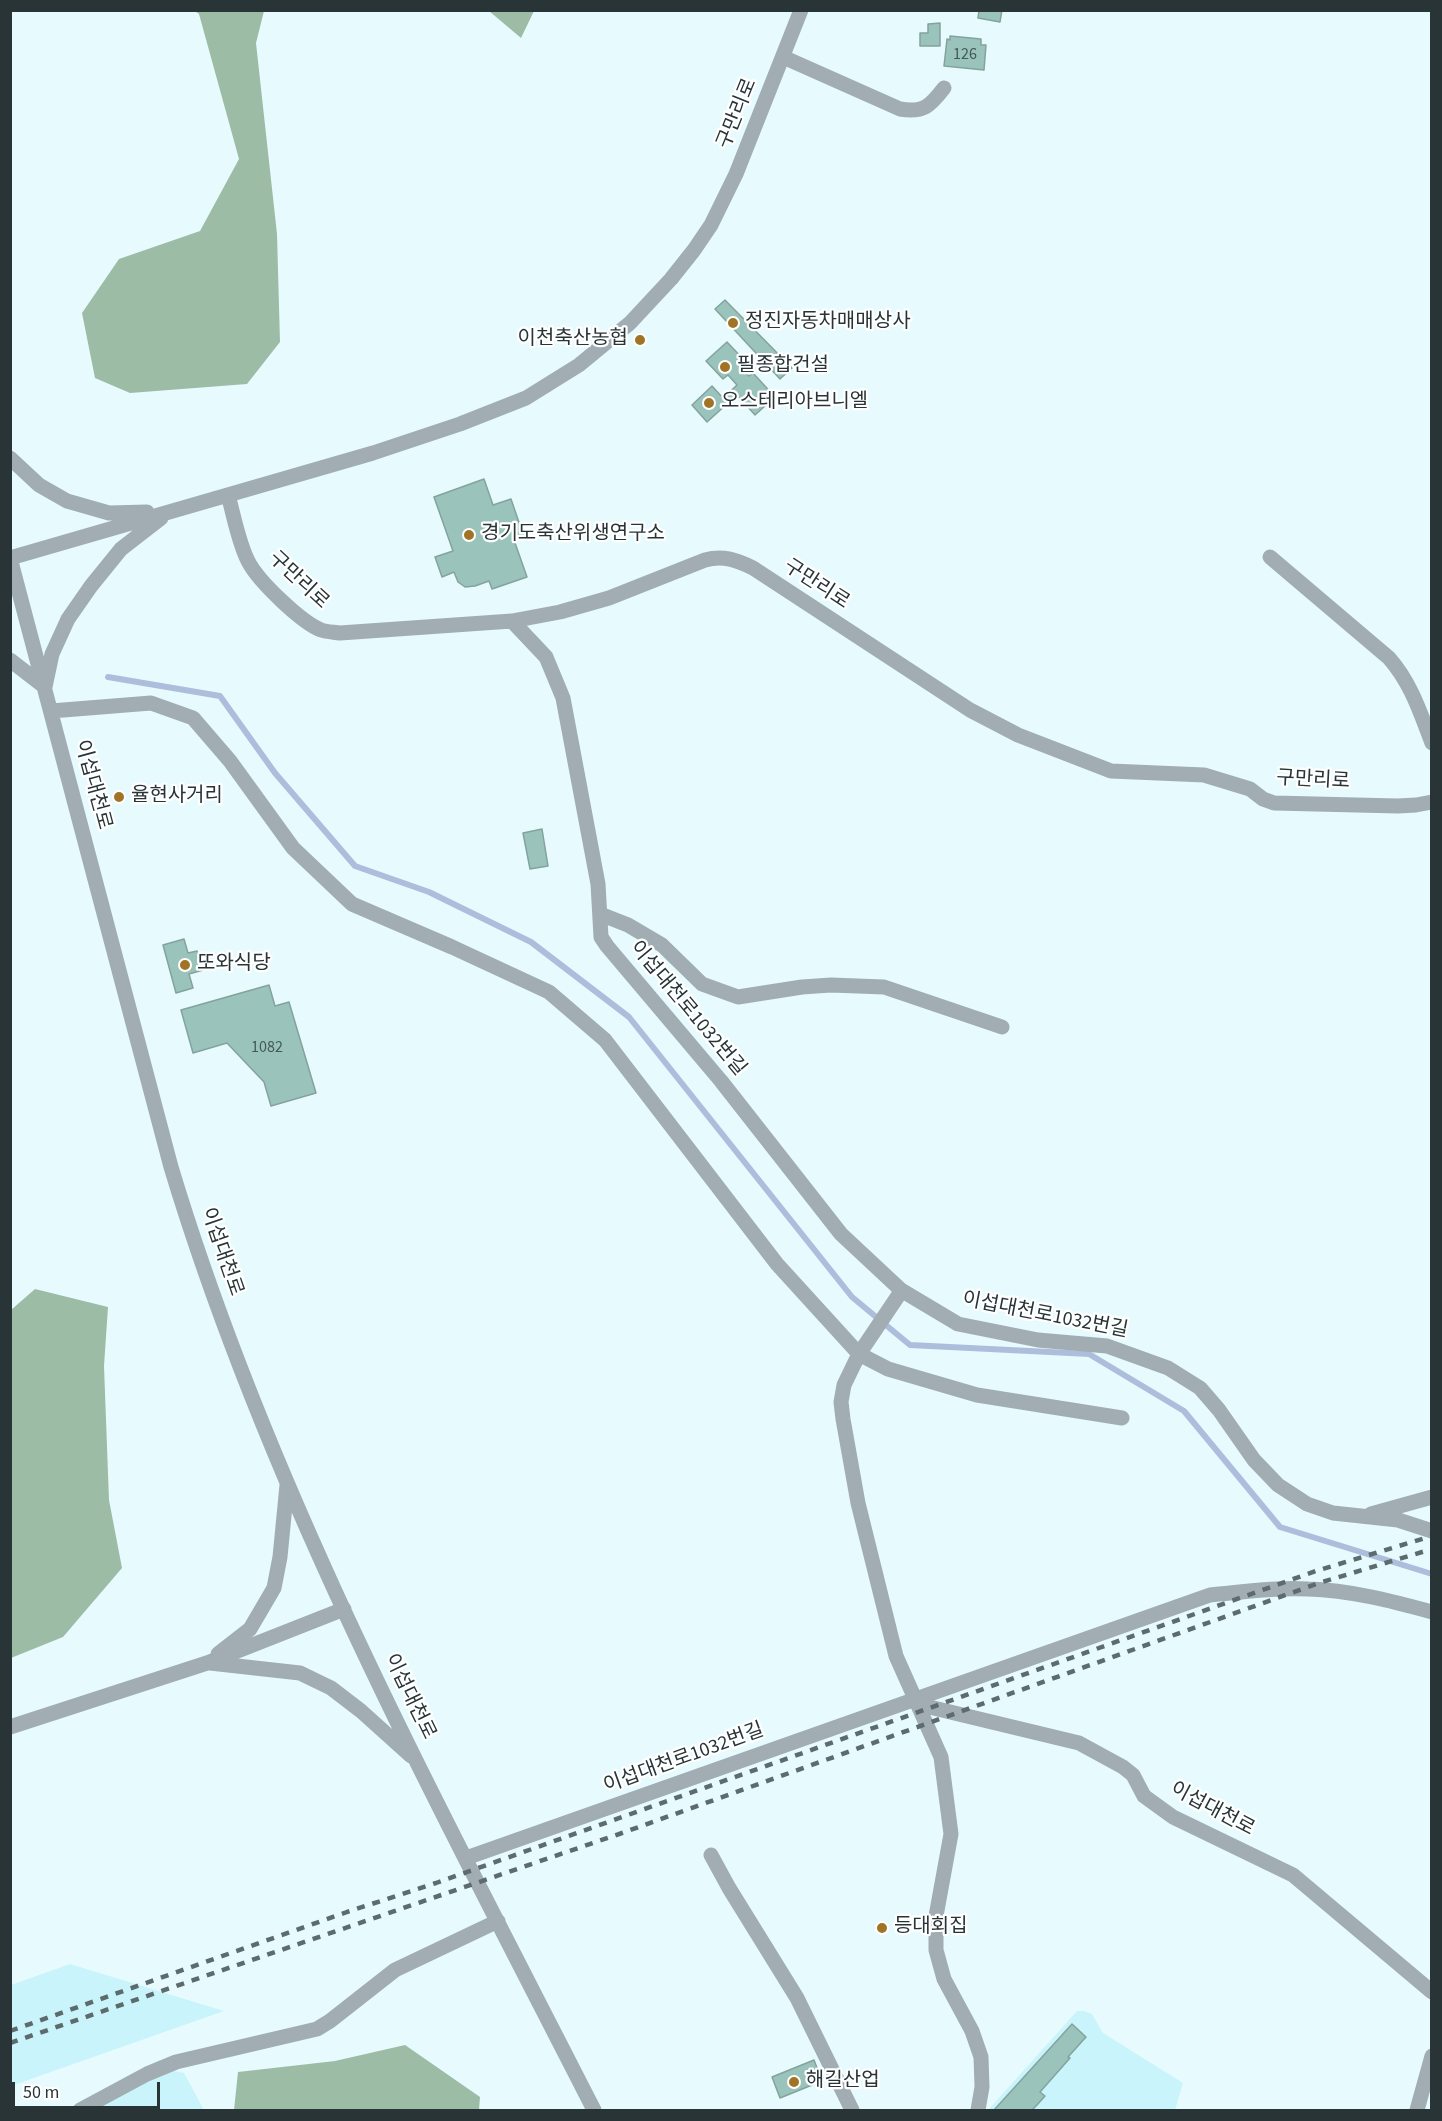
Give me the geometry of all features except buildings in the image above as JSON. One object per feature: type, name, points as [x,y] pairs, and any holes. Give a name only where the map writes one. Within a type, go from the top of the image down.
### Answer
[{"type":"street","name":"구만리로","points":[[10,558],[373,453],[460,424],[525,398],[579,365],[630,323],[682,265],[711,225],[736,174],[801,10]]},
{"type":"street","points":[[783,57],[900,109],[913,111],[924,108],[932,103],[944,88]]},
{"type":"street","points":[[10,458],[39,485],[67,501],[109,513],[168,512]]},
{"type":"street","name":"구만리로","points":[[228,495],[247,559],[254,572],[263,583],[309,623],[323,631],[340,633],[512,621],[560,612],[609,598],[705,560],[716,557],[729,558],[753,568],[970,710],[1018,735],[1093,765],[1111,771],[1204,775],[1250,789],[1263,799],[1274,803],[1398,806],[1431,802]]},
{"type":"street","points":[[10,660],[45,687],[52,654],[68,619],[91,586],[121,549],[168,512]]},
{"type":"street","points":[[1270,557],[1396,666],[1413,692],[1431,743]]},
{"type":"street","name":"이섭대천로","points":[[10,558],[168,1156],[195,1246],[227,1335],[287,1484],[344,1609],[417,1761],[594,2110]]},
{"type":"street","name":"이섭대천로1032번길","points":[[512,621],[546,657],[563,698],[598,884],[601,937],[721,1081],[841,1234],[901,1290],[958,1324],[1038,1340],[1107,1346],[1167,1368],[1200,1388],[1219,1410],[1254,1460],[1278,1485],[1307,1504],[1333,1513],[1398,1520],[1431,1531]]},
{"type":"street","points":[[51,711],[152,703],[193,718],[230,761],[293,848],[352,904],[549,992],[605,1040],[777,1264],[862,1349],[888,1369],[977,1395],[1122,1418]]},
{"type":"street","name":"이섭대천로1032번길","points":[[600,914],[637,929],[662,945],[702,984],[738,997],[831,985],[884,987],[1002,1027]]},
{"type":"street","points":[[897,1296],[862,1349],[844,1385],[841,1402],[858,1503],[896,1656],[941,1756],[951,1834],[936,1916],[936,1950],[944,1979],[972,2031],[981,2057],[982,2087],[978,2110]]},
{"type":"street","points":[[207,1663],[249,1629],[274,1587],[280,1557],[287,1484]]},
{"type":"street","points":[[1363,1516],[1431,1497]]},
{"type":"street","name":"이섭대천로1032번길","points":[[466,1858],[916,1701],[1210,1594],[1308,1589],[1344,1592],[1431,1612]]},
{"type":"street","points":[[10,1727],[207,1663],[344,1609]]},
{"type":"street","points":[[207,1663],[300,1673],[332,1688],[417,1761]]},
{"type":"street","name":"이섭대천로","points":[[916,1701],[1079,1743],[1123,1767],[1133,1775],[1144,1796],[1173,1817],[1293,1875],[1431,1992]]},
{"type":"street","points":[[711,1855],[797,1998],[852,2110]]},
{"type":"street","points":[[80,2110],[147,2074],[176,2062],[317,2029],[394,1970],[498,1921]]},
{"type":"street","points":[[1417,2110],[1429,2078],[1431,2056]]},
{"type":"shaded area","points":[[70,1964],[224,2011],[11,2086],[11,1985]]},
{"type":"shaded area","points":[[1077,2011],[1092,2014],[1103,2033],[1183,2083],[1175,2110],[988,2110]]},
{"type":"shaded area","points":[[169,2070],[184,2073],[204,2110],[93,2110]]},
{"type":"green space","points":[[195,11],[264,11],[256,43],[277,234],[280,342],[247,384],[130,393],[95,378],[82,313],[119,259],[200,231],[239,159],[199,14]]},
{"type":"green space","points":[[489,11],[534,11],[521,38]]},
{"type":"green space","points":[[35,1289],[108,1307],[104,1366],[109,1500],[122,1568],[63,1637],[11,1658],[11,1310]]},
{"type":"green space","points":[[405,2045],[480,2097],[479,2110],[234,2110],[238,2072],[335,2061]]},
{"type":"waterway","points":[[108,677],[220,696],[275,773],[355,866],[429,892],[531,942],[629,1017],[852,1297],[910,1345],[1089,1354],[1184,1411],[1280,1527],[1432,1574]]},
{"type":"railway","points":[[10,2031],[347,1912],[436,1883],[1316,1571],[1432,1536]]},
{"type":"railway","points":[[10,2043],[622,1833],[1319,1583],[1432,1549]]},
{"type":"place","name":"정진자동차매매상사","points":[[733,323]]},
{"type":"place","name":"이천축산농협","points":[[640,340]]},
{"type":"place","name":"필종합건설","points":[[725,367]]},
{"type":"place","name":"오스테리아브니엘","points":[[709,403]]},
{"type":"place","name":"경기도축산위생연구소","points":[[469,535]]},
{"type":"place","name":"율현사거리","points":[[119,797]]},
{"type":"place","name":"또와식당","points":[[185,965]]},
{"type":"place","name":"등대회집","points":[[882,1928]]},
{"type":"place","name":"해길산업","points":[[794,2082]]}]
